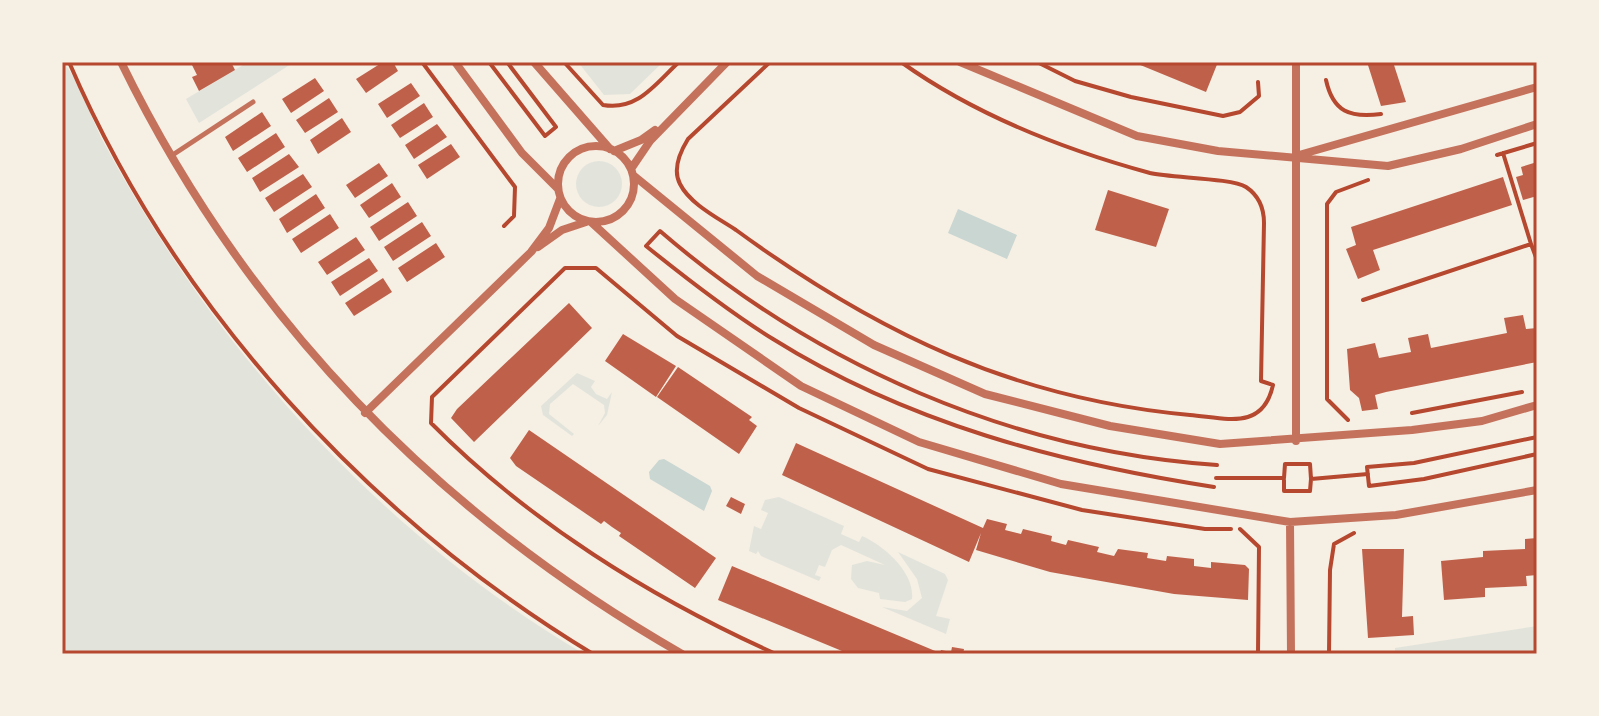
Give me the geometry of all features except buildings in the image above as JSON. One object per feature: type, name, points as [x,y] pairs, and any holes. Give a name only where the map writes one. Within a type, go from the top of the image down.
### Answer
[{"type":"street","points":[[121,62],[170,157],[277,314],[365,413],[426,472],[492,528],[570,585],[682,654]]},
{"type":"street","points":[[455,62],[571,213],[589,222],[675,299],[801,386],[919,442],[1061,484],[1290,522],[1396,515],[1537,490]]},
{"type":"street","points":[[534,62],[632,172],[757,276],[874,345],[985,394],[1110,426],[1220,444],[1296,441],[1482,421],[1537,405]]},
{"type":"street","points":[[365,413],[531,252],[562,230],[614,218],[626,208],[633,193],[632,172],[671,119],[727,62]]},
{"type":"street","points":[[960,62],[1137,136],[1218,151],[1388,166],[1461,149],[1537,124]]},
{"type":"street","points":[[1296,62],[1296,441]]},
{"type":"street","points":[[1295,157],[1368,133],[1495,102],[1537,87]]},
{"type":"street","points":[[531,252],[549,228],[559,194],[559,177],[571,156],[589,147],[612,150],[641,140],[671,119]]},
{"type":"street","points":[[1290,522],[1291,654]]},
{"type":"lane","points":[[170,157],[253,102]]},
{"type":"path","points":[[69,62],[103,133],[152,220],[240,344],[337,451],[433,539],[552,629],[593,654]]},
{"type":"path","points":[[422,62],[515,187],[514,216],[504,226]]},
{"type":"path","points":[[489,62],[545,136],[556,127],[507,62]]},
{"type":"path","points":[[564,62],[603,105],[621,108],[642,99],[679,62]]},
{"type":"path","points":[[770,62],[688,139],[679,155],[680,186],[690,197],[745,237],[818,288],[960,363],[1064,394],[1143,411],[1243,420],[1261,411],[1270,398],[1273,385],[1261,381],[1264,223],[1257,197],[1243,185],[1155,174],[1045,141],[948,91],[901,62]]},
{"type":"path","points":[[1037,62],[1075,81],[1223,116],[1240,112],[1259,96],[1258,82]]},
{"type":"path","points":[[1326,80],[1330,96],[1345,112],[1356,117],[1369,116]]},
{"type":"path","points":[[1503,153],[1537,260]]},
{"type":"path","points":[[1360,421],[1346,420],[1327,399],[1327,204],[1336,192],[1350,184],[1372,179]]},
{"type":"path","points":[[660,231],[646,246],[734,314],[829,371],[915,411],[1030,450],[1214,487]]},
{"type":"path","points":[[1530,235],[1537,233]]},
{"type":"path","points":[[1363,300],[1531,244]]},
{"type":"path","points":[[613,284],[596,268],[565,268],[432,397],[431,423],[511,493],[643,587],[776,654]]},
{"type":"path","points":[[1406,414],[1534,389]]},
{"type":"path","points":[[1537,437],[1426,461],[1367,467],[1369,486],[1424,479],[1537,454]]},
{"type":"path","points":[[1285,464],[1310,464],[1311,479],[1310,491],[1284,491],[1285,464]]},
{"type":"path","points":[[1311,479],[1368,474]]},
{"type":"path","points":[[1216,478],[1284,478]]},
{"type":"path","points":[[1205,529],[1238,529],[1259,547],[1258,654]]},
{"type":"path","points":[[1329,654],[1330,570],[1334,544],[1365,531]]},
{"type":"shaded area","points":[[62,62],[78,86],[118,168],[165,246],[252,365],[300,421],[351,474],[463,571],[522,615],[584,654],[62,654]]},
{"type":"shaded area","points":[[248,62],[291,64],[199,123],[186,99]]},
{"type":"shaded area","points":[[578,62],[663,62],[630,94],[604,95]]},
{"type":"shaded area","points":[[599,161],[616,167],[622,184],[616,201],[599,207],[582,201],[576,184],[582,167]]},
{"type":"shaded area","points":[[958,209],[1017,235],[1007,259],[948,233]]},
{"type":"shaded area","points":[[577,373],[595,381],[591,387],[596,394],[607,399],[612,392],[607,415],[598,426],[605,413],[604,405],[573,384],[550,404],[549,414],[574,434],[572,436],[543,415],[541,406]]},
{"type":"shaded area","points":[[664,459],[710,486],[712,491],[704,511],[650,479],[649,472],[659,460]]},
{"type":"shaded area","points":[[779,497],[844,526],[841,534],[859,542],[862,536],[879,546],[903,570],[912,589],[912,599],[905,602],[880,599],[879,593],[858,588],[851,579],[852,565],[867,561],[885,565],[841,545],[832,550],[825,567],[819,565],[815,575],[821,577],[819,581],[761,556],[758,551],[756,554],[749,551],[754,526],[761,529],[768,513],[761,510],[765,500]]},
{"type":"shaded area","points":[[898,552],[945,574],[948,580],[936,616],[950,619],[946,634],[882,607],[907,611],[922,598],[917,579]]},
{"type":"shaded area","points":[[1537,626],[1537,654],[1395,654],[1395,648]]}]
